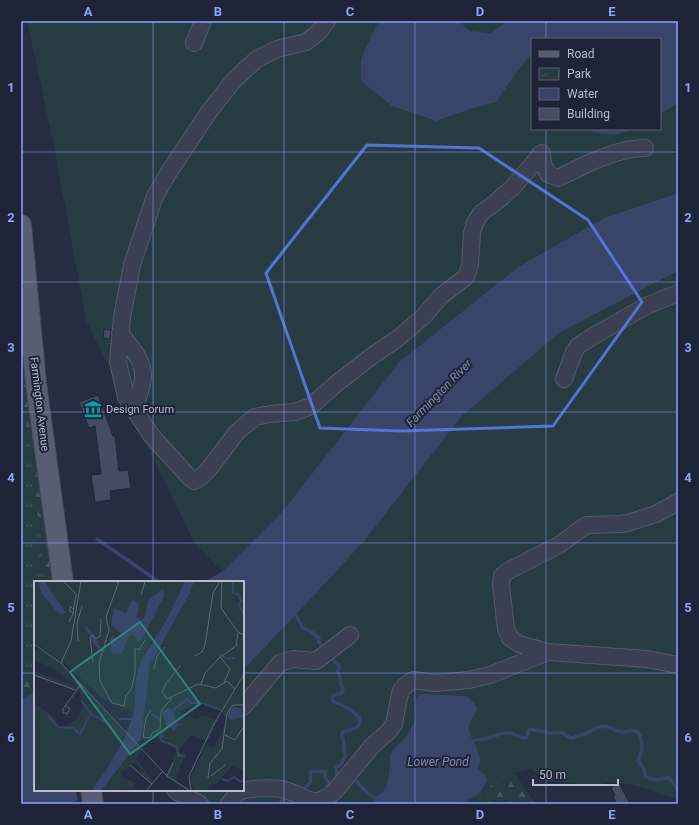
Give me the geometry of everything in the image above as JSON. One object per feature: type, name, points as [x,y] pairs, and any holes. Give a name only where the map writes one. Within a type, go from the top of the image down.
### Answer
[{"type":"main road","name":"Farmington Avenue","points":[[21,224],[36,383],[63,581]]},
{"type":"main road","points":[[91,791],[92,804]]},
{"type":"lane","points":[[194,43],[203,21]]},
{"type":"lane","points":[[327,21],[319,32],[306,42],[277,49],[257,59],[234,80],[203,119],[155,196],[132,265],[122,317],[118,362],[126,397],[151,435],[194,481],[200,478],[209,468],[237,432],[255,417],[295,412],[311,406],[337,383],[397,339],[423,317],[441,296],[466,277],[470,265],[472,233],[475,223],[481,213],[513,187],[537,160],[540,154],[542,153],[543,164],[548,174],[558,178],[612,154],[627,150],[645,148]]},
{"type":"lane","points":[[564,379],[574,352],[578,346],[646,306],[678,293]]},
{"type":"lane","points":[[120,333],[142,365],[143,376],[134,410]]},
{"type":"lane","points":[[678,502],[630,527],[620,524],[582,525],[559,545],[535,560],[508,571],[502,576],[501,584],[506,629],[510,638],[520,644],[548,652],[647,659],[678,665]]},
{"type":"lane","points":[[244,706],[280,663],[293,659],[316,661],[350,635]]},
{"type":"lane","points":[[244,791],[266,788],[284,790],[312,801],[321,801],[329,797],[335,791],[372,746],[389,731],[394,724],[402,690],[413,680],[435,683],[469,680],[490,675],[548,652]]},
{"type":"lane","points":[[176,791],[200,804]]},
{"type":"lane","points":[[229,804],[240,792],[244,791]]},
{"type":"highlighted area","points":[[367,145],[479,148],[588,220],[642,302],[553,426],[401,431],[320,428],[266,273]]},
{"type":"green space","points":[[27,21],[678,21],[678,193],[604,218],[518,267],[399,362],[282,512],[222,572],[194,542],[86,320],[54,146]]},
{"type":"green space","points":[[21,225],[63,581],[34,581],[34,692],[21,699]]},
{"type":"green space","points":[[678,271],[678,799],[627,784],[611,782],[598,785],[547,781],[531,769],[497,778],[483,795],[466,804],[184,804],[165,791],[244,791],[244,669],[365,540],[461,417],[559,333]]},
{"type":"green space","points":[[21,380],[46,581],[34,581],[34,674],[21,685]]},
{"type":"green space","points":[[514,773],[536,804],[466,804],[483,795],[497,778]]},
{"type":"water","points":[[380,21],[459,21],[470,31],[490,33],[508,21],[678,21],[678,103],[661,113],[661,38],[531,38],[531,55],[518,70],[496,102],[436,121],[392,106],[361,81],[361,59],[376,26]]},
{"type":"water","points":[[589,130],[630,130],[615,135],[592,132]]},
{"type":"water","name":"Farmington River","points":[[678,193],[678,271],[559,333],[461,417],[365,540],[244,669],[244,581],[205,581],[222,572],[282,512],[399,362],[518,267],[604,218]]},
{"type":"water","points":[[34,692],[34,791],[102,791],[68,804],[21,804],[21,699]]},
{"type":"water","name":"Lower Pond","points":[[422,694],[467,696],[475,704],[477,709],[469,726],[469,730],[479,755],[480,761],[478,769],[485,775],[487,780],[479,794],[459,804],[374,804],[373,802],[377,796],[383,792],[387,785],[390,756],[393,750],[406,737],[415,721],[416,699]]},
{"type":"pier","points":[[76,791],[106,791],[105,792],[78,802]]},
{"type":"building","points":[[104,329],[111,330],[110,339],[103,338]]},
{"type":"building","points":[[98,395],[113,436],[115,436],[119,471],[128,470],[131,488],[110,491],[111,500],[95,502],[91,475],[101,474],[95,426],[89,428],[79,402]]},
{"type":"building","points":[[619,783],[630,804],[617,804],[613,796],[615,795],[611,788]]},
{"type":"waterway","points":[[97,539],[158,581]]},
{"type":"waterway","points":[[293,614],[296,615],[303,628],[319,638],[319,642],[324,650]]},
{"type":"waterway","points":[[328,656],[339,666],[338,672],[343,689],[342,693],[334,695],[332,700],[353,711],[360,720],[360,724],[357,727],[342,733],[345,757],[341,765],[336,767],[337,775],[334,780]]},
{"type":"waterway","points":[[469,743],[475,740],[485,739],[504,733],[510,733],[526,738],[529,730],[561,733],[573,738],[602,726],[620,732],[636,731],[640,736],[642,744],[642,750],[638,761],[644,769],[645,776],[654,780],[668,778],[678,790]]},
{"type":"waterway","points":[[301,791],[310,783],[311,771],[325,772],[325,778],[329,782],[327,786],[329,787],[331,785]]},
{"type":"waterway","points":[[353,777],[371,796],[379,799]]},
{"type":"waterway","points":[[281,804],[283,799],[288,798]]},
{"type":"place","name":"Design Forum","points":[[93,409]]}]
